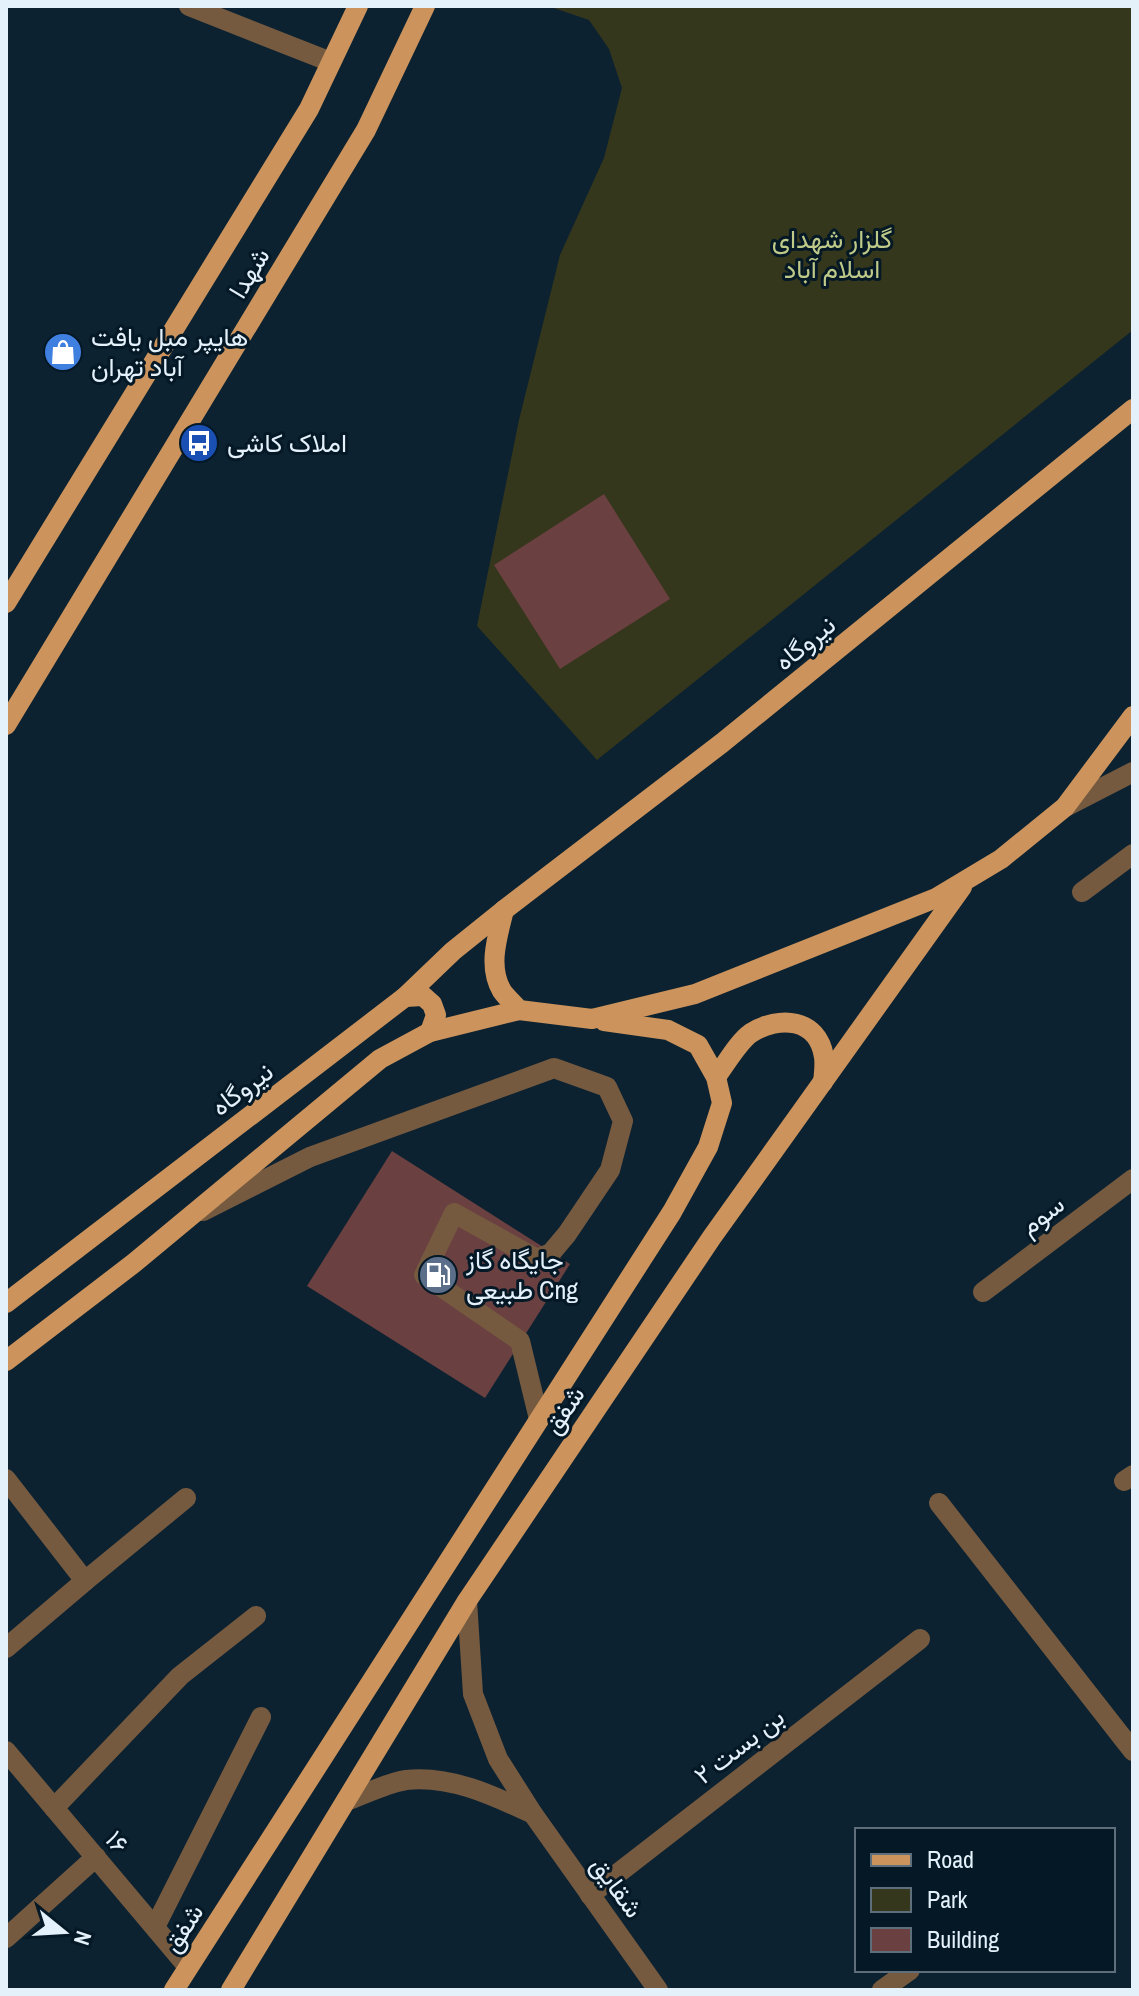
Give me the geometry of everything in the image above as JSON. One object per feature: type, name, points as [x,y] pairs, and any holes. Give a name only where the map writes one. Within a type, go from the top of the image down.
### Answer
[{"type":"main road","name":"شهدا","points":[[9,594],[309,109],[358,6]]},
{"type":"main road","name":"شهدا","points":[[6,725],[366,130],[425,6]]},
{"type":"main road","name":"نیروگاه","points":[[6,1303],[405,997],[453,951],[722,743],[1133,409]]},
{"type":"main road","points":[[6,1361],[188,1218],[380,1059],[430,1032],[519,1010],[592,1019],[695,994],[936,898],[1001,859],[1065,807],[1133,716]]},
{"type":"main road","name":"شفق","points":[[231,1990],[467,1601],[712,1237],[968,878]]},
{"type":"main road","points":[[504,910],[495,944],[495,966],[501,990],[519,1010]]},
{"type":"main road","points":[[405,997],[423,996],[432,1004],[436,1015],[430,1032]]},
{"type":"main road","name":"شفق","points":[[174,1990],[672,1212],[708,1147],[722,1103],[716,1077],[698,1045],[668,1030],[592,1019]]},
{"type":"main road","points":[[716,1077],[749,1034],[778,1021],[803,1024],[818,1037],[825,1058],[823,1082]]},
{"type":"street","points":[[189,6],[331,62]]},
{"type":"street","points":[[1065,807],[1133,772]]},
{"type":"street","points":[[1082,892],[1133,854]]},
{"type":"street","points":[[188,1218],[310,1157],[554,1068],[607,1087],[623,1121],[610,1170],[551,1253],[537,1259],[454,1213],[424,1275],[520,1341],[539,1419]]},
{"type":"street","name":"سوم","points":[[983,1292],[1133,1179]]},
{"type":"street","points":[[6,1479],[85,1581]]},
{"type":"street","points":[[6,1648],[186,1498]]},
{"type":"street","points":[[939,1503],[1133,1751]]},
{"type":"street","name":"شقایق","points":[[467,1601],[473,1694],[498,1759],[655,1989]]},
{"type":"street","points":[[54,1808],[180,1676],[256,1616]]},
{"type":"street","name":"بن بست ۲","points":[[590,1895],[920,1639]]},
{"type":"street","points":[[155,1927],[261,1717]]},
{"type":"street","name":"۱۶","points":[[6,1751],[188,1967]]},
{"type":"street","points":[[346,1801],[405,1780],[450,1782],[492,1795],[533,1814]]},
{"type":"street","points":[[6,1938],[96,1857]]},
{"type":"street","points":[[882,1990],[907,1972]]},
{"type":"green space","name":"گلزار شهدای اسلام آباد","points":[[548,6],[1133,6],[1133,330],[597,760],[477,626],[519,420],[560,255],[604,158],[622,88],[609,49],[589,20]]},
{"type":"building","points":[[604,494],[670,599],[560,669],[494,565]]},
{"type":"building","name":"جایگاه گاز طبیعی Cng","points":[[392,1151],[570,1264],[485,1398],[307,1286]]},
{"type":"place","name":"هایپر مبل یافت آباد تهران","points":[[63,352]]},
{"type":"place","name":"املاک کاشی","points":[[199,443]]},
{"type":"place","name":"جایگاه گاز طبیعی Cng","points":[[438,1275]]}]
